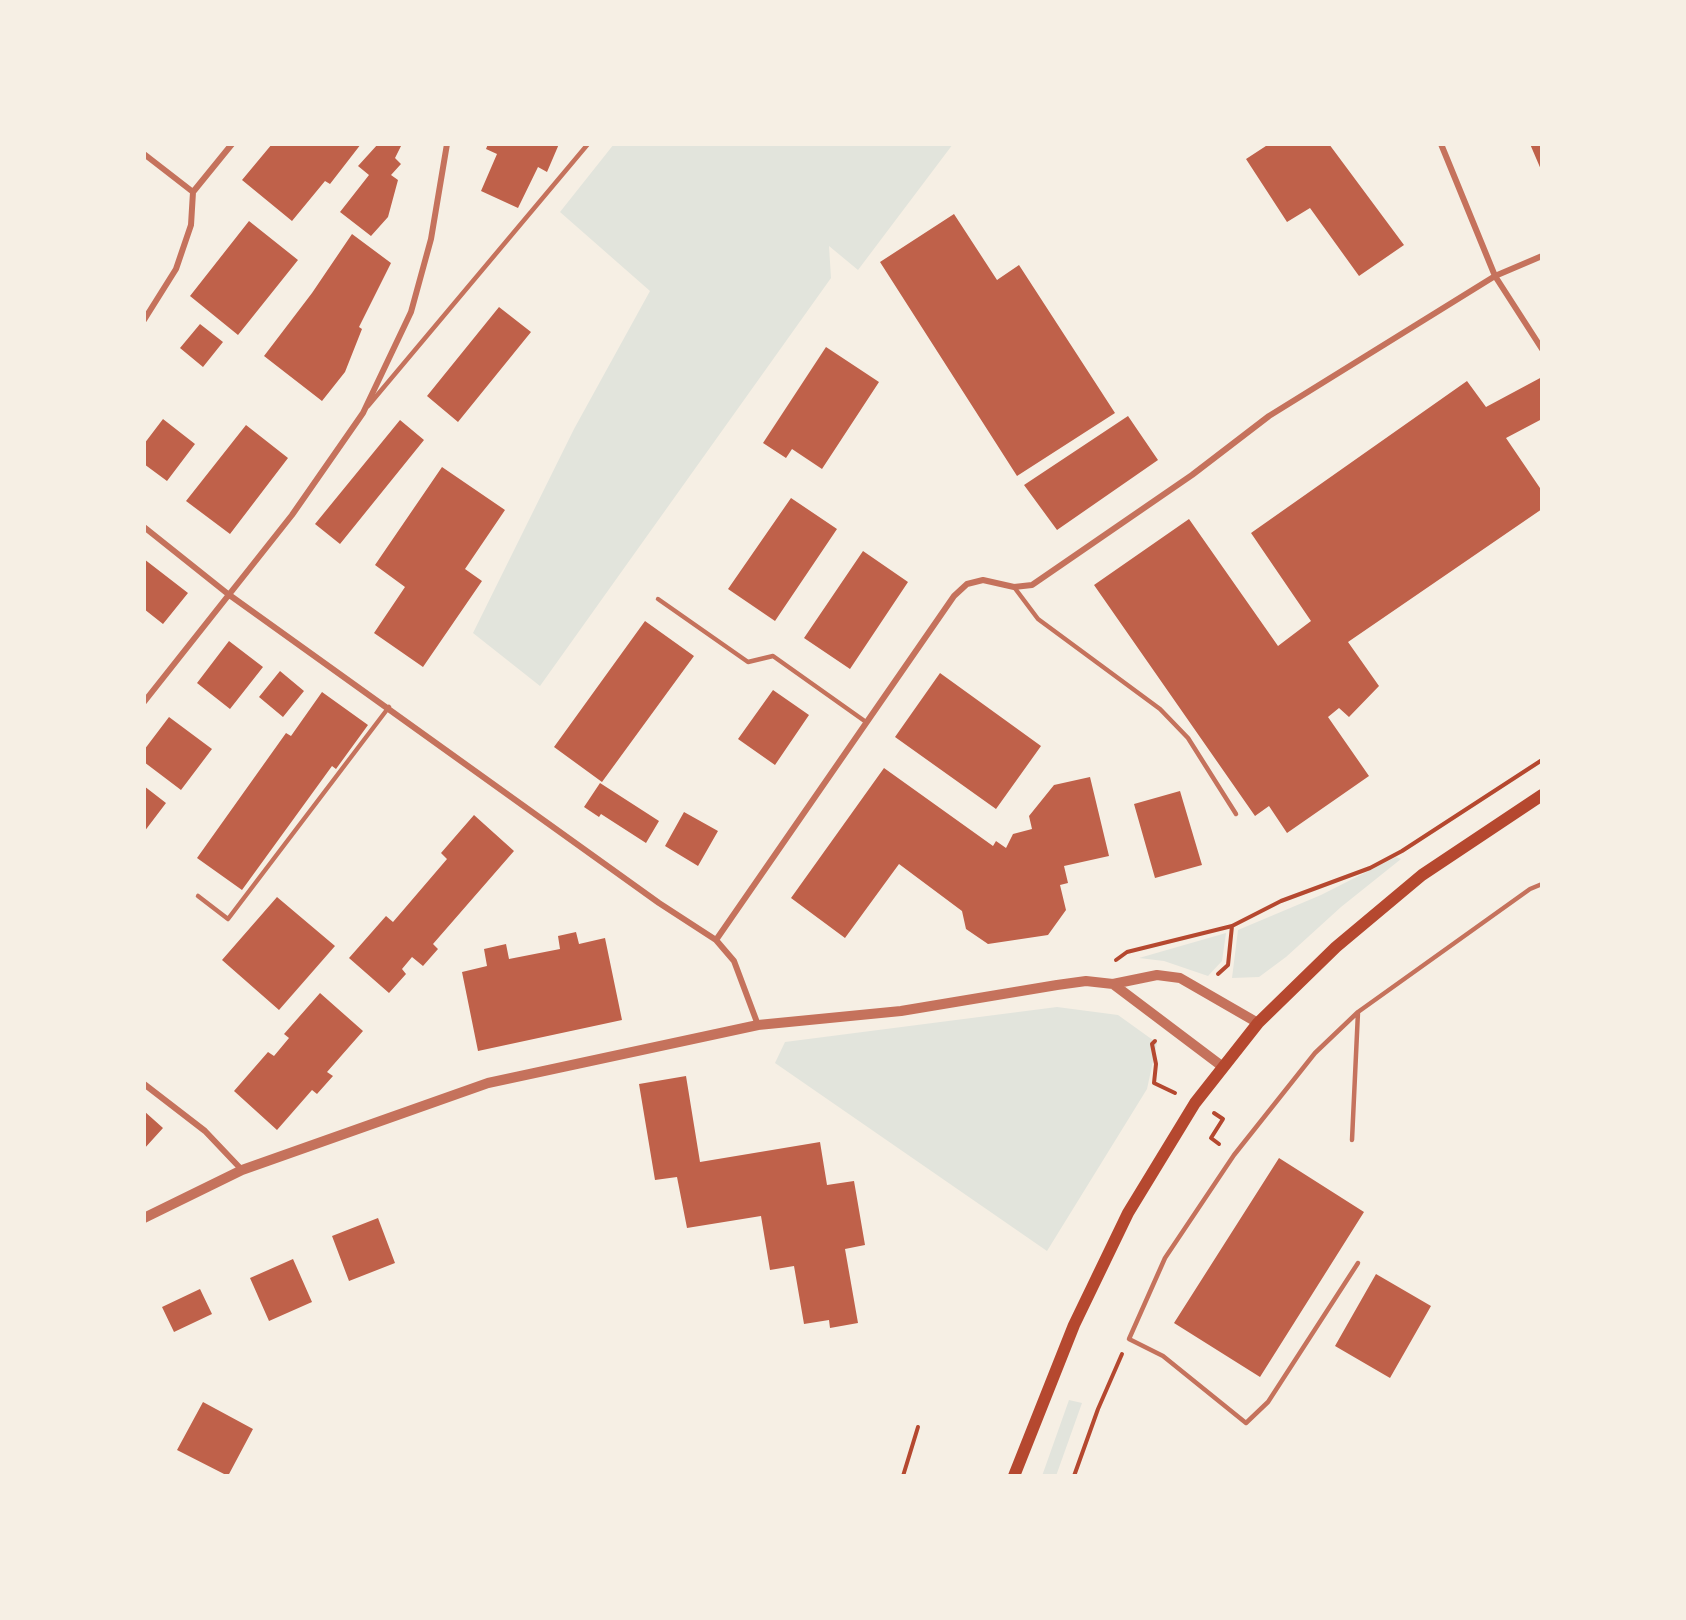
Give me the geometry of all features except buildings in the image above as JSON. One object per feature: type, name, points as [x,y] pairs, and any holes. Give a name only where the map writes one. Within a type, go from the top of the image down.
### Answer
[{"type":"main road","points":[[1014,1476],[1042,1401],[1078,1316],[1128,1213],[1195,1103],[1258,1023],[1336,947],[1422,875],[1542,795]]},
{"type":"street","points":[[144,320],[176,269],[191,225],[193,192],[232,144]]},
{"type":"street","points":[[144,702],[292,515],[363,413],[411,312],[431,239],[447,144]]},
{"type":"street","points":[[1441,144],[1495,276],[1542,348]]},
{"type":"street","points":[[144,154],[193,192]]},
{"type":"street","points":[[716,940],[954,596],[967,584],[983,579],[1014,587],[1032,585],[1192,475],[1269,416],[1495,276],[1542,256]]},
{"type":"street","points":[[144,527],[228,594],[389,707],[659,903],[716,940],[734,961],[758,1025]]},
{"type":"street","points":[[144,1218],[242,1170],[488,1083],[758,1025],[901,1011],[1086,981],[1113,984],[1157,975],[1180,978],[1258,1023]]},
{"type":"street","points":[[1113,984],[1223,1067]]},
{"type":"street","points":[[144,1084],[205,1131],[242,1170]]},
{"type":"lane","points":[[363,413],[588,144]]},
{"type":"lane","points":[[1014,587],[1038,619],[1160,709],[1188,738],[1236,814]]},
{"type":"lane","points":[[658,599],[748,662],[773,656],[866,722]]},
{"type":"lane","points":[[198,896],[228,919],[389,707]]},
{"type":"lane","points":[[1358,1263],[1268,1401],[1246,1423],[1163,1356],[1129,1339],[1165,1258],[1234,1155],[1315,1053],[1358,1012],[1530,889],[1542,884]]},
{"type":"lane","points":[[1352,1140],[1358,1012]]},
{"type":"path","points":[[1086,981],[1127,952],[1232,926],[1281,901],[1370,868],[1402,851],[1542,760]]},
{"type":"path","points":[[1195,1103],[1224,1119],[1211,1138],[1234,1155]]},
{"type":"path","points":[[1074,1476],[1098,1409],[1129,1339]]},
{"type":"path","points":[[903,1476],[918,1427]]},
{"type":"shaded area","points":[[614,144],[953,144],[858,270],[829,246],[831,278],[540,686],[473,633],[574,429],[650,291],[560,212]]},
{"type":"shaded area","points":[[1396,857],[1401,859],[1341,907],[1286,957],[1259,977],[1232,978],[1238,930],[1321,895]]},
{"type":"shaded area","points":[[1226,933],[1222,961],[1208,976],[1164,961],[1139,958]]},
{"type":"shaded area","points":[[1057,1007],[1118,1015],[1157,1043],[1147,1089],[1047,1251],[775,1063],[785,1042]]},
{"type":"shaded area","points":[[1069,1400],[1082,1403],[1056,1476],[1042,1476]]}]
